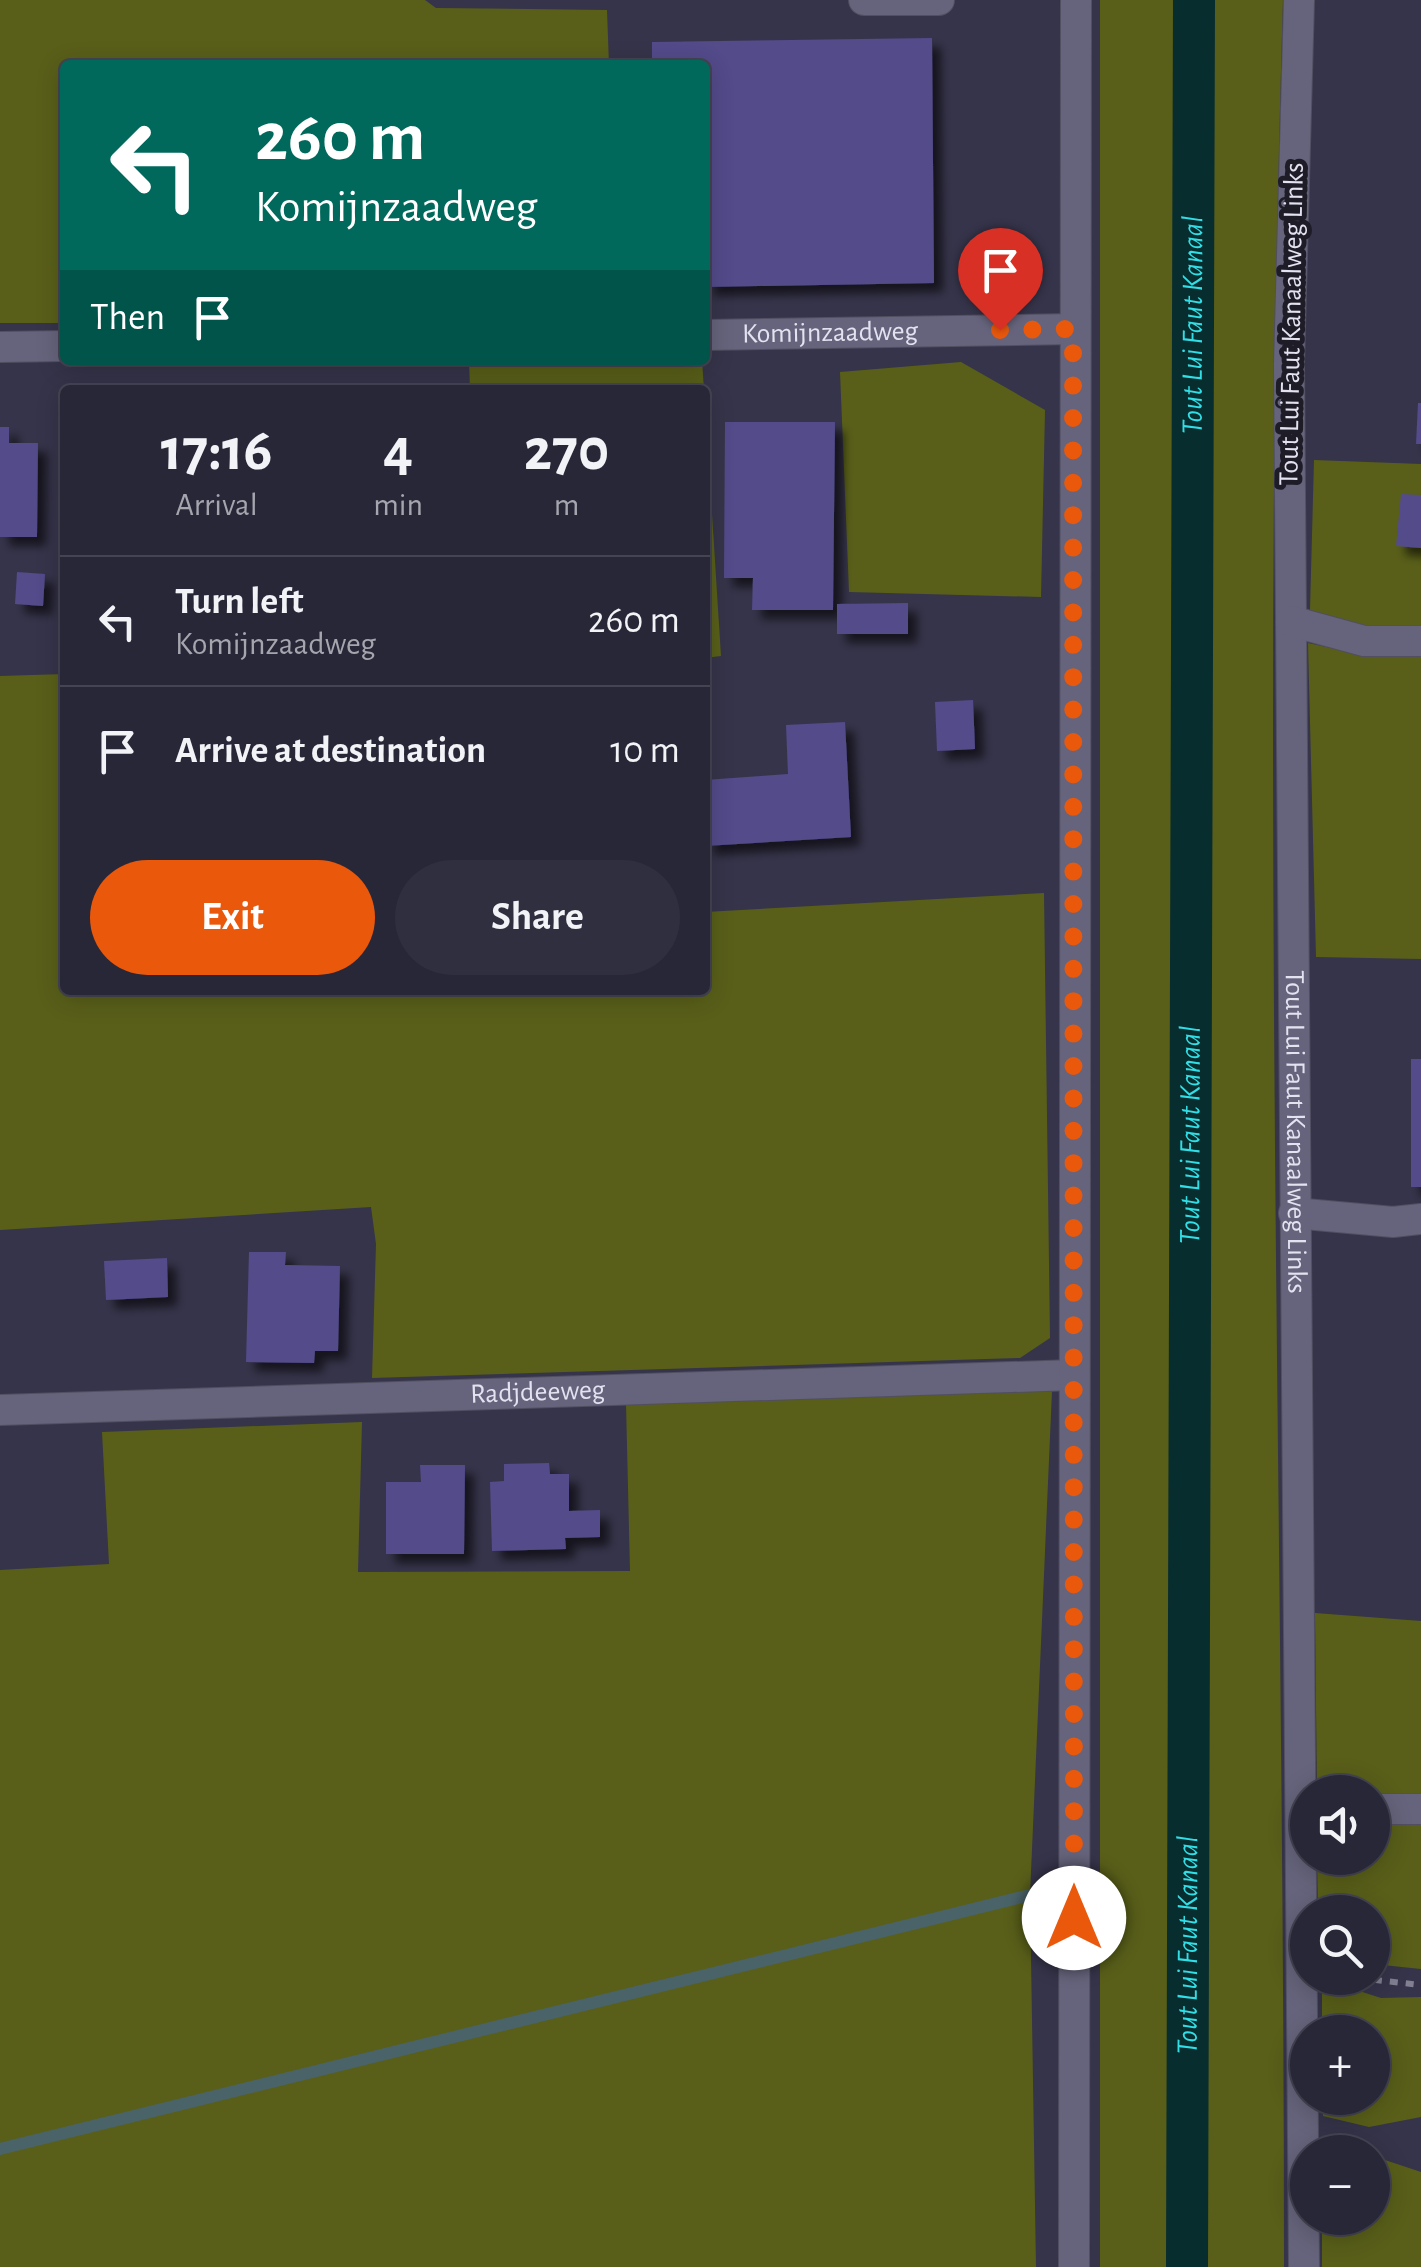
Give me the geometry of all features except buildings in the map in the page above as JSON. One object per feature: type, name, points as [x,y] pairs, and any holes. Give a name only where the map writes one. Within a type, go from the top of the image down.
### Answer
[{"type":"street","points":[[864,0],[939,0]]},
{"type":"street","points":[[1074,2267],[1076,0]]},
{"type":"street","name":"Tout Lui Faut Kanaalweg Links","points":[[1299,0],[1289,364],[1294,1213],[1304,1775]]},
{"type":"street","name":"Komijnzaadweg","points":[[710,335],[1073,329]]},
{"type":"street","points":[[0,347],[60,346]]},
{"type":"street","points":[[1291,621],[1364,641],[1421,641]]},
{"type":"street","points":[[1294,1213],[1393,1222],[1421,1219]]},
{"type":"street","name":"Radjdeeweg","points":[[0,1410],[1074,1375]]},
{"type":"street","points":[[1390,1809],[1421,1809]]},
{"type":"street","name":"Tout Lui Faut Kanaalweg Links","points":[[1304,2267],[1305,1875]]},
{"type":"path","points":[[1390,1982],[1421,1985]]},
{"type":"green space","points":[[0,0],[425,0],[436,8],[607,10],[609,60],[60,60],[60,323],[0,323]]},
{"type":"green space","points":[[1100,0],[1283,0],[1276,283],[1273,850],[1284,2267],[1100,2267]]},
{"type":"green space","points":[[961,362],[1045,410],[1041,597],[849,592],[840,372]]},
{"type":"green space","points":[[469,365],[702,365],[704,385],[470,385]]},
{"type":"green space","points":[[1314,460],[1421,464],[1421,628],[1359,628],[1310,610]]},
{"type":"green space","points":[[710,482],[721,656],[710,657]]},
{"type":"green space","points":[[1308,643],[1355,653],[1421,653],[1421,959],[1316,957]]},
{"type":"green space","points":[[60,674],[60,995],[710,995],[710,912],[1044,893],[1050,1338],[1020,1358],[372,1378],[376,1244],[371,1207],[0,1230],[0,676]]},
{"type":"green space","points":[[1052,1391],[1030,1895],[1036,2267],[0,2267],[0,1570],[109,1564],[102,1432],[362,1422],[358,1572],[630,1571],[626,1404]]},
{"type":"green space","points":[[1315,1613],[1421,1621],[1421,1796],[1390,1795],[1390,1775],[1317,1775]]},
{"type":"green space","points":[[1390,1822],[1421,1822],[1421,1969],[1390,1966],[1390,1895],[1318,1895],[1317,1875],[1390,1875]]},
{"type":"green space","points":[[1322,1995],[1421,1997],[1421,2117],[1369,2127],[1323,2116],[1390,2115],[1390,2015],[1322,2015]]},
{"type":"green space","points":[[1390,2162],[1421,2172],[1421,2267],[1322,2267],[1322,2235],[1390,2235]]},
{"type":"waterway","name":"Tout Lui Faut Kanaal","points":[[1187,2267],[1194,0]]},
{"type":"waterway","points":[[0,2149],[1030,1895]]},
{"type":"route","points":[[1000,330],[1073,329],[1074,1918]]}]
